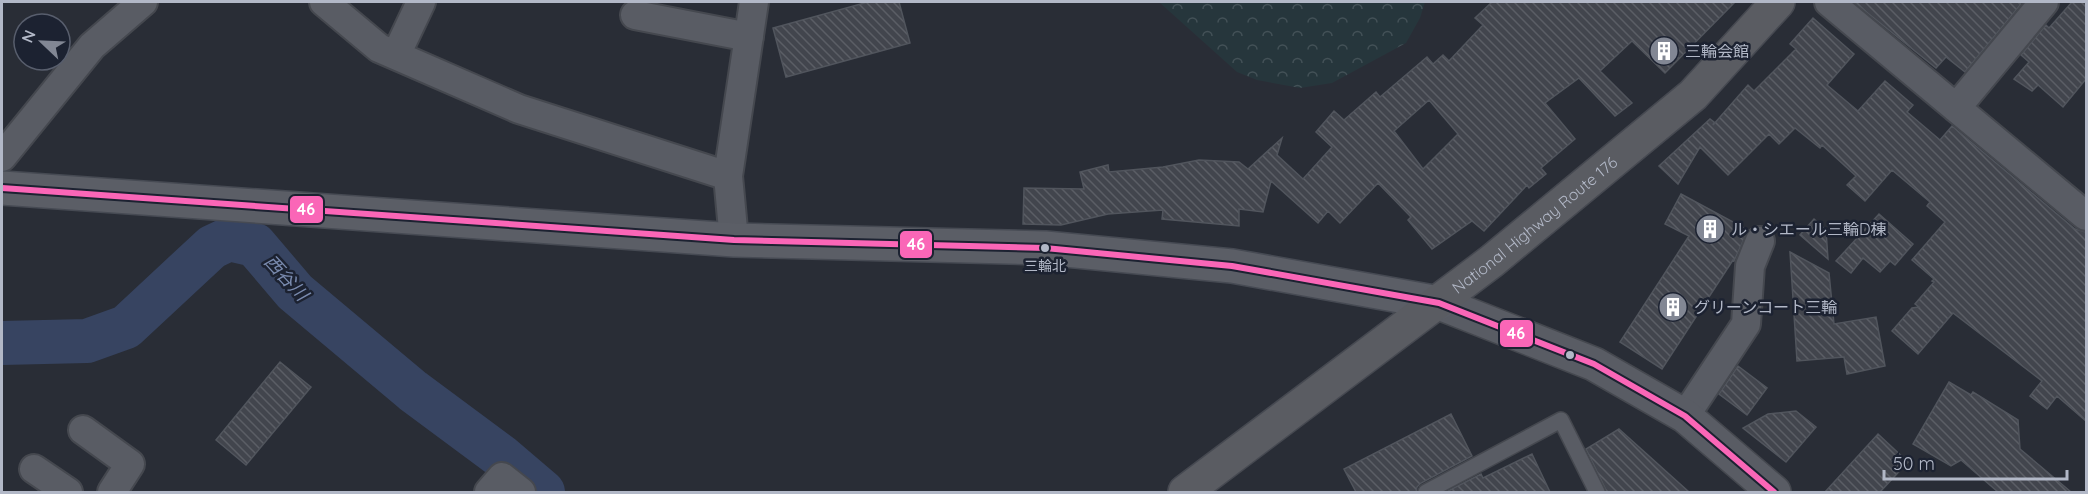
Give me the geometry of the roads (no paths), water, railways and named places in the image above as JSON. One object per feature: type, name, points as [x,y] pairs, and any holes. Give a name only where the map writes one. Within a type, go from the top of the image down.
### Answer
[{"type":"highway","name":"National Highway Route 176","points":[[1185,492],[1439,303],[1693,95],[1778,2]]},
{"type":"main road","points":[[2,188],[734,240],[1045,248],[1232,266],[1439,303]]},
{"type":"street","points":[[2,157],[93,46],[143,2]]},
{"type":"street","points":[[324,2],[379,48],[519,109],[729,176]]},
{"type":"street","points":[[396,56],[421,2]]},
{"type":"street","points":[[734,240],[729,176],[754,2]]},
{"type":"street","points":[[1829,2],[2086,216]]},
{"type":"street","points":[[1956,108],[2044,2]]},
{"type":"street","points":[[635,15],[749,37]]},
{"type":"street","points":[[1685,416],[1746,324],[1750,266],[1760,241]]},
{"type":"street","points":[[1439,303],[1594,364],[1685,416],[1774,492]]},
{"type":"street","points":[[82,430],[130,464],[112,492]]},
{"type":"street","points":[[34,470],[68,492]]},
{"type":"street","points":[[489,492],[502,477],[521,492]]},
{"type":"lane","points":[[1426,492],[1561,420],[1597,492]]},
{"type":"waterway","name":"西谷川","points":[[2,343],[87,341],[126,327],[212,247],[229,239],[255,245],[295,292],[413,391],[502,457],[543,492]]},
{"type":"place","name":"三輪会館","points":[[1664,51]]},
{"type":"place","name":"ル・シエール三輪D棟","points":[[1710,229]]},
{"type":"place","name":"三輪北","points":[[1045,248]]},
{"type":"place","name":"グリーンコート三輪","points":[[1673,307]]}]
